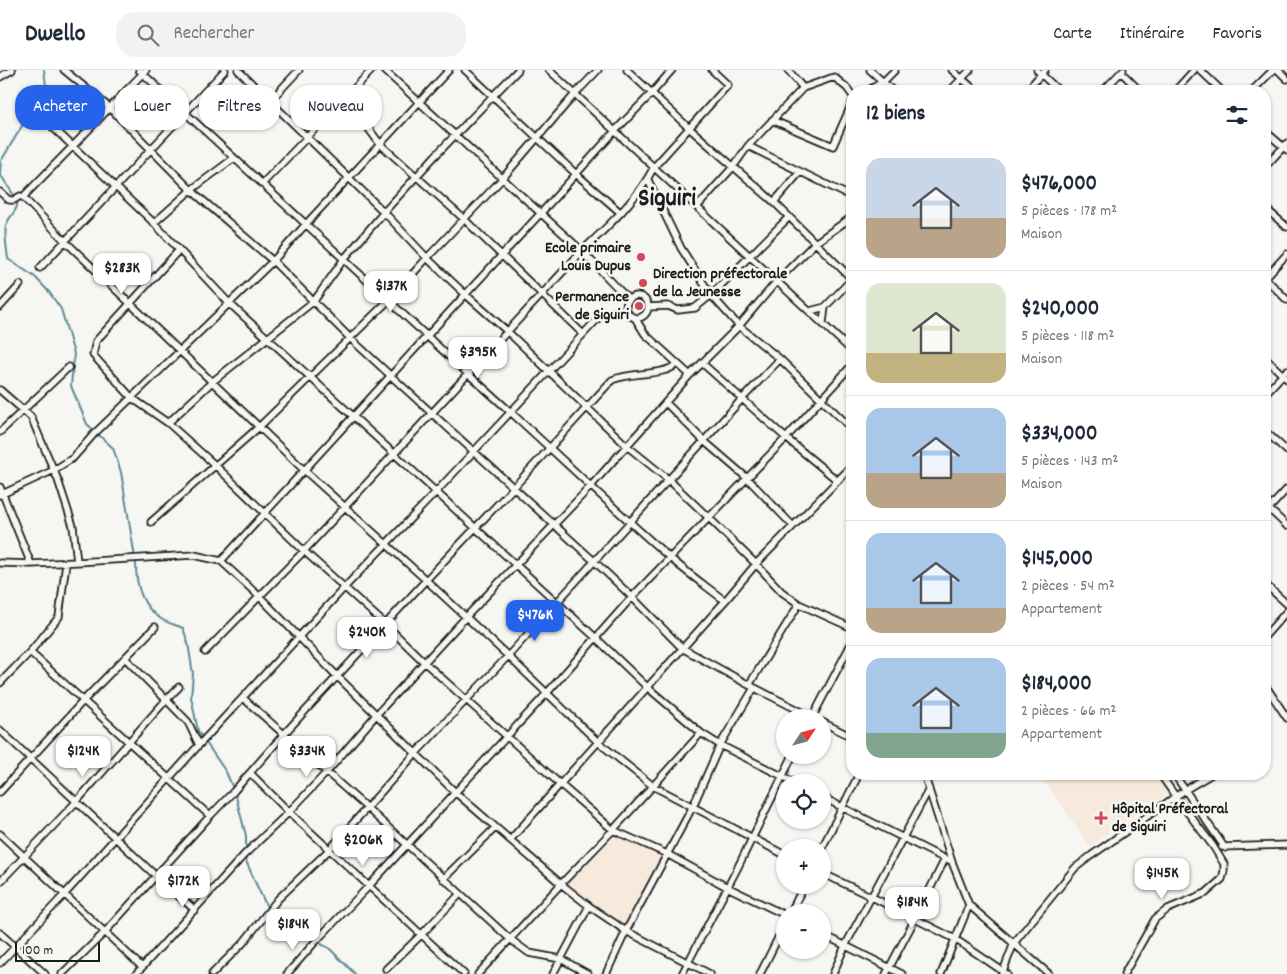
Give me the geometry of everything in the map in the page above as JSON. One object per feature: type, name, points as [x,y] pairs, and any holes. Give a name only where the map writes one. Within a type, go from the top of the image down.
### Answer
[{"type":"street","points":[[0,77],[12,70]]},
{"type":"street","points":[[64,70],[110,108],[191,190],[272,261],[314,300],[350,338],[594,561],[682,648],[751,687],[796,709]]},
{"type":"street","points":[[189,108],[225,70]]},
{"type":"street","points":[[238,70],[253,85]]},
{"type":"street","points":[[280,90],[299,70]]},
{"type":"street","points":[[358,85],[372,70]]},
{"type":"street","points":[[384,70],[502,180],[582,251],[629,300]]},
{"type":"street","points":[[1,494],[54,470],[73,458],[96,433],[272,261],[449,70]]},
{"type":"street","points":[[464,70],[621,213]]},
{"type":"street","points":[[168,423],[212,382],[314,300],[344,259],[384,212],[518,70]]},
{"type":"street","points":[[549,70],[846,345]]},
{"type":"street","points":[[151,522],[259,427],[389,300],[502,180],[575,94],[598,70]]},
{"type":"street","points":[[627,70],[688,128],[774,202],[846,273]]},
{"type":"street","points":[[221,561],[672,70]]},
{"type":"street","points":[[205,652],[304,552],[582,251],[621,213],[648,180],[654,167],[728,85],[712,70]]},
{"type":"street","points":[[788,70],[802,88]]},
{"type":"street","points":[[870,70],[886,85]]},
{"type":"street","points":[[878,85],[895,70]]},
{"type":"street","points":[[952,70],[969,85]]},
{"type":"street","points":[[956,85],[970,70]]},
{"type":"street","points":[[1180,85],[1194,70]]},
{"type":"street","points":[[1200,70],[1216,85]]},
{"type":"street","points":[[1258,85],[1273,70]]},
{"type":"street","points":[[1278,70],[1287,79]]},
{"type":"street","points":[[0,192],[9,200],[14,200],[21,196],[73,146],[143,71],[157,85]]},
{"type":"street","points":[[1030,85],[1041,71],[1054,85]]},
{"type":"street","points":[[1109,85],[1122,71],[1135,85]]},
{"type":"street","points":[[698,208],[733,167],[748,146],[802,88],[834,77],[846,87]]},
{"type":"street","points":[[280,110],[384,212],[427,258],[627,446],[669,480],[756,564],[782,592],[799,604],[846,625]]},
{"type":"street","points":[[189,116],[590,487],[670,557],[725,601]]},
{"type":"street","points":[[772,120],[833,146],[846,117]]},
{"type":"street","points":[[56,130],[154,223],[229,303],[557,602],[647,687],[700,733],[720,746],[778,774]]},
{"type":"street","points":[[40,268],[168,130]]},
{"type":"street","points":[[262,184],[315,130]]},
{"type":"street","points":[[370,130],[380,144],[464,219],[582,334]]},
{"type":"street","points":[[1271,136],[1286,147],[1271,161]]},
{"type":"street","points":[[748,146],[846,194]]},
{"type":"street","points":[[154,223],[191,190],[234,158]]},
{"type":"street","points":[[774,202],[800,172]]},
{"type":"street","points":[[648,180],[681,248],[710,296],[739,326],[780,360],[846,423]]},
{"type":"street","points":[[21,196],[65,241],[304,470],[466,617],[598,742],[654,786],[776,850]]},
{"type":"street","points":[[1271,213],[1287,227]]},
{"type":"street","points":[[648,307],[668,306],[678,310],[695,308],[710,296],[790,217]]},
{"type":"street","points":[[136,974],[246,854],[327,772],[424,662],[590,487],[690,375],[739,326],[777,281],[816,243],[846,221]]},
{"type":"street","points":[[178,250],[96,341],[93,355],[132,398],[168,423],[215,465],[304,552],[385,624],[424,662],[506,737],[614,830],[667,854],[727,887],[776,911]]},
{"type":"street","points":[[1271,271],[1287,254]]},
{"type":"street","points":[[1271,284],[1287,300]]},
{"type":"street","points":[[0,305],[20,285]]},
{"type":"street","points":[[810,311],[825,307],[846,285]]},
{"type":"street","points":[[635,318],[645,314],[648,307],[646,300],[639,296],[629,300],[626,305],[626,311],[635,318],[645,334],[690,375]]},
{"type":"street","points":[[823,323],[825,307]]},
{"type":"street","points":[[0,963],[344,588],[582,334],[603,313],[626,311]]},
{"type":"street","points":[[212,974],[243,943],[278,899],[330,849],[415,754],[508,656],[742,399],[780,360]]},
{"type":"street","points":[[702,363],[786,438],[838,481]]},
{"type":"street","points":[[1271,363],[1285,375],[1271,388]]},
{"type":"street","points":[[62,974],[105,932],[337,676],[612,380],[620,377],[665,371],[677,364]]},
{"type":"street","points":[[0,432],[69,367]]},
{"type":"street","points":[[287,974],[547,693],[632,597],[786,438],[846,372]]},
{"type":"street","points":[[0,390],[31,417],[54,470],[73,526],[77,562]]},
{"type":"street","points":[[666,404],[746,478],[793,526]]},
{"type":"street","points":[[1271,436],[1287,450]]},
{"type":"street","points":[[510,840],[756,564],[846,472]]},
{"type":"street","points":[[0,487],[1,494],[31,564]]},
{"type":"street","points":[[1271,504],[1287,489]]},
{"type":"street","points":[[1271,513],[1287,526]]},
{"type":"street","points":[[0,563],[66,563],[194,555],[221,561],[260,597],[298,638],[415,754],[495,828],[561,884],[626,931],[710,974]]},
{"type":"street","points":[[0,683],[30,652],[59,617],[66,563]]},
{"type":"street","points":[[1271,589],[1287,604]]},
{"type":"street","points":[[606,974],[626,931],[693,806],[720,746],[751,687],[799,604]]},
{"type":"street","points":[[1271,629],[1287,612]]},
{"type":"street","points":[[0,792],[84,700],[155,627]]},
{"type":"street","points":[[30,652],[210,816]]},
{"type":"street","points":[[817,709],[846,654]]},
{"type":"street","points":[[125,658],[188,722],[203,742]]},
{"type":"street","points":[[0,882],[179,687]]},
{"type":"street","points":[[1271,694],[1287,718]]},
{"type":"street","points":[[243,698],[510,939],[529,953],[560,959],[588,974]]},
{"type":"street","points":[[831,726],[846,734]]},
{"type":"street","points":[[0,730],[195,910]]},
{"type":"street","points":[[478,974],[614,830],[700,733]]},
{"type":"street","points":[[250,773],[289,812],[464,974]]},
{"type":"street","points":[[827,839],[857,780]]},
{"type":"street","points":[[926,780],[952,862],[969,905],[1049,974]]},
{"type":"street","points":[[1124,974],[1155,919],[1168,909],[1206,893],[1222,879],[1224,871],[1224,864],[1213,846],[1164,780]]},
{"type":"street","points":[[1178,780],[1225,848]]},
{"type":"street","points":[[831,877],[954,939],[1004,973],[1014,943],[1075,868],[1202,780]]},
{"type":"street","points":[[682,974],[776,788]]},
{"type":"street","points":[[833,974],[845,946],[929,789]]},
{"type":"street","points":[[831,801],[952,862]]},
{"type":"street","points":[[443,879],[495,828]]},
{"type":"street","points":[[0,834],[142,967]]},
{"type":"street","points":[[1213,846],[1225,848],[1287,845]]},
{"type":"street","points":[[888,971],[945,859]]},
{"type":"street","points":[[386,969],[460,894]]},
{"type":"street","points":[[940,974],[969,905]]},
{"type":"street","points":[[553,974],[589,906]]},
{"type":"street","points":[[0,933],[45,974]]},
{"type":"street","points":[[831,939],[888,971],[902,974]]},
{"type":"street","points":[[760,974],[776,942]]},
{"type":"street","points":[[1129,966],[1131,974]]},
{"type":"shaded area","name":"Hôpital Préfectoral de Siguiri","points":[[1044,780],[1164,780],[1172,791],[1090,846]]},
{"type":"shaded area","points":[[615,833],[662,856],[625,927],[566,884]]},
{"type":"waterway","points":[[0,173],[1,161],[22,126],[43,103],[47,94],[44,70]]},
{"type":"waterway","points":[[0,174],[15,197]]},
{"type":"waterway","points":[[17,201],[15,211],[6,226],[5,238],[8,259],[35,277],[61,309],[74,354],[71,386],[87,424],[113,448],[121,472],[137,580],[141,595],[154,614],[183,628],[188,643],[193,674],[191,697],[198,731],[226,772],[233,788]]},
{"type":"waterway","points":[[235,793],[246,836],[246,852]]},
{"type":"waterway","points":[[246,856],[246,861],[268,909],[272,913],[290,921],[329,948],[355,974]]},
{"type":"place","name":"Ecole primaire Louis Dupus","points":[[641,257]]},
{"type":"place","name":"Direction préfectorale de la Jeunesse","points":[[643,283]]},
{"type":"place","name":"Permanence de Siguiri","points":[[639,306]]},
{"type":"place","name":"Hôpital Préfectoral de Siguiri","points":[[1101,818]]},
{"type":"district","name":"Siguiri","points":[[667,199]]}]
